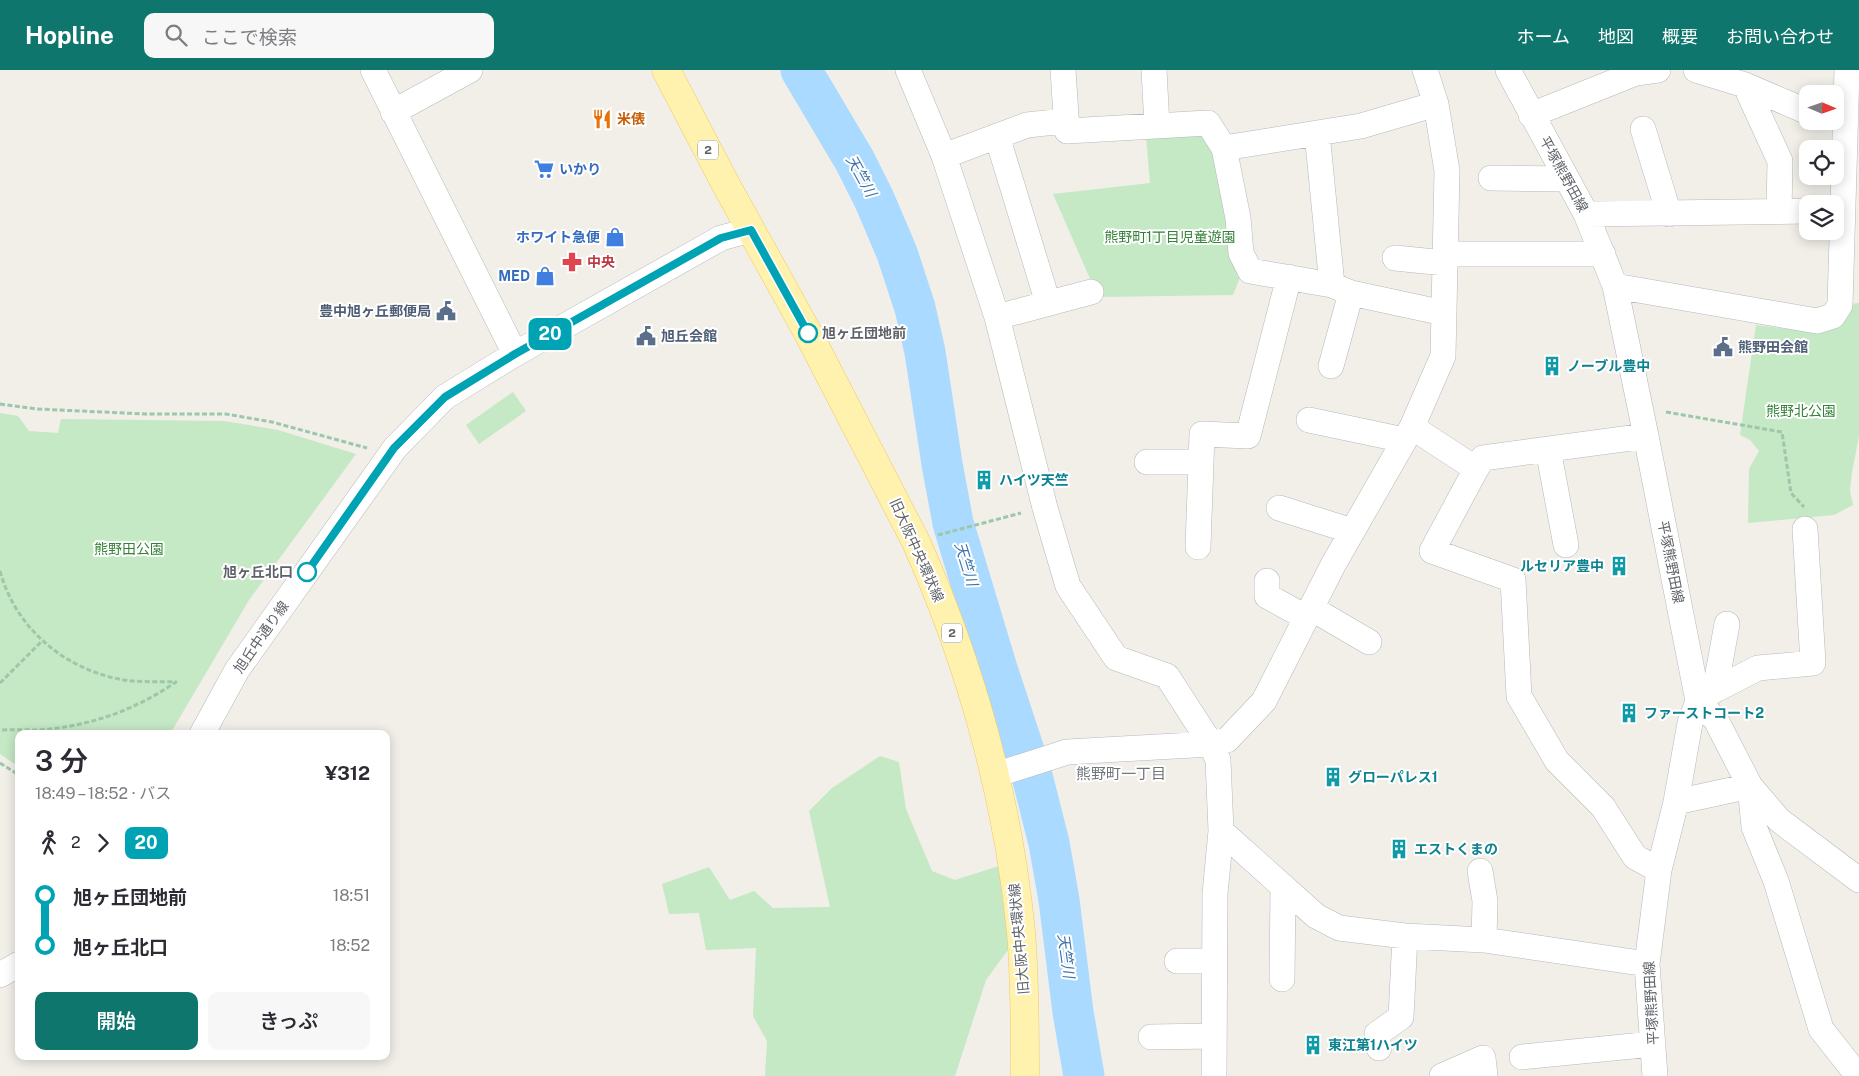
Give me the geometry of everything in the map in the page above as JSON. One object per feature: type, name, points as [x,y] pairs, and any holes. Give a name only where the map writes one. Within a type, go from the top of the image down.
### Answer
[{"type":"main road","name":"旧大阪中央環状線","points":[[666,70],[808,333],[916,542],[930,573],[1003,772],[1011,861],[1021,932],[1025,1001],[1025,1076]]},
{"type":"street","points":[[373,70],[515,354]]},
{"type":"street","points":[[393,112],[470,70]]},
{"type":"street","points":[[908,70],[944,156],[997,317],[1045,508],[1068,586],[1116,658],[1167,676],[1211,744],[1218,760],[1221,831],[1216,894],[1214,961],[1214,1076]]},
{"type":"street","points":[[1064,70],[1067,132],[1208,123],[1224,148],[1238,218],[1241,253],[1250,271],[1289,276],[1444,313]]},
{"type":"street","points":[[1154,70],[1157,126]]},
{"type":"street","points":[[1003,772],[1067,752],[1211,744],[1227,740],[1264,701],[1333,565],[1408,434],[1443,356],[1447,171],[1436,104],[1425,70]]},
{"type":"street","name":"平塚熊野田線","points":[[1508,70],[1586,214],[1615,286],[1646,436],[1706,696],[1690,723],[1676,802],[1659,870],[1647,964],[1655,1076]]},
{"type":"street","points":[[1531,114],[1636,73],[1658,70]]},
{"type":"street","points":[[1696,70],[1745,85],[1799,108]]},
{"type":"street","points":[[1844,86],[1847,70]]},
{"type":"street","points":[[1745,85],[1780,161],[1779,211]]},
{"type":"street","points":[[1224,148],[1360,126],[1436,104]]},
{"type":"street","points":[[944,156],[1027,125],[1066,121]]},
{"type":"street","points":[[1643,129],[1669,214]]},
{"type":"street","points":[[1837,130],[1839,195]]},
{"type":"street","points":[[1317,133],[1341,289],[1331,366]]},
{"type":"street","points":[[997,136],[1048,303]]},
{"type":"street","points":[[1491,178],[1567,179]]},
{"type":"street","points":[[1586,214],[1799,211]]},
{"type":"street","name":"旭丘中通り線","points":[[204,730],[238,670],[394,448],[445,397],[515,354],[721,238],[751,230]]},
{"type":"street","points":[[1615,286],[1817,321],[1833,316],[1840,305],[1839,240]]},
{"type":"street","points":[[1395,258],[1445,259],[1603,254]]},
{"type":"street","points":[[1198,547],[1202,434],[1248,436],[1289,276]]},
{"type":"street","points":[[997,317],[1091,292]]},
{"type":"street","points":[[1309,420],[1408,434],[1476,469]]},
{"type":"street","points":[[1646,436],[1484,458],[1476,469],[1432,551],[1513,580],[1519,696],[1557,762],[1603,807],[1635,857],[1659,870]]},
{"type":"street","points":[[1548,449],[1566,545]]},
{"type":"street","points":[[1147,462],[1201,462]]},
{"type":"street","points":[[1279,508],[1352,531]]},
{"type":"street","points":[[1706,696],[1758,668],[1813,664],[1806,529]]},
{"type":"street","points":[[1267,581],[1267,596],[1309,613],[1369,642]]},
{"type":"street","points":[[1727,624],[1706,696],[1716,720],[1750,786],[1779,820],[1859,880]]},
{"type":"street","points":[[1676,802],[1750,786]]},
{"type":"street","points":[[1750,786],[1754,827],[1776,881],[1795,950],[1812,994],[1821,1029],[1858,1076]]},
{"type":"street","points":[[1221,831],[1316,916],[1339,928],[1405,936],[1484,940],[1647,964]]},
{"type":"street","points":[[1480,871],[1486,901],[1484,940]]},
{"type":"street","points":[[1282,979],[1283,886]]},
{"type":"street","points":[[1379,1048],[1377,1034],[1401,1017],[1405,936]]},
{"type":"street","points":[[1177,960],[1214,961]]},
{"type":"street","points":[[0,975],[15,966]]},
{"type":"street","points":[[1151,1036],[1213,1036]]},
{"type":"street","points":[[1522,1057],[1652,1044]]},
{"type":"street","points":[[1442,1076],[1483,1058],[1485,1076]]},
{"type":"path","points":[[0,404],[37,409],[146,414],[226,414],[272,422],[369,449]]},
{"type":"path","points":[[1641,408],[1782,432],[1791,493],[1804,505],[1806,529]]},
{"type":"path","points":[[942,533],[1045,508]]},
{"type":"path","points":[[0,571],[5,590],[22,618],[42,641],[63,657],[83,668],[119,679],[176,682],[153,698],[90,723],[49,729],[0,730]]},
{"type":"path","points":[[0,683],[42,641]]},
{"type":"path","points":[[0,762],[15,772]]},
{"type":"green space","name":"熊野町1丁目児童遊園","points":[[1197,130],[1215,156],[1241,275],[1233,295],[1098,297],[1053,194],[1150,183],[1146,137]]},
{"type":"green space","name":"熊野北公園","points":[[1859,303],[1859,436],[1850,491],[1853,505],[1834,515],[1748,523],[1749,469],[1759,451],[1750,440],[1740,435],[1756,325],[1820,333],[1843,322],[1850,304]]},
{"type":"green space","points":[[513,392],[526,411],[479,444],[466,425]]},
{"type":"green space","name":"熊野田公園","points":[[0,413],[18,416],[29,431],[58,433],[61,419],[224,421],[278,430],[356,454],[249,600],[172,730],[15,730],[15,764],[0,754]]},
{"type":"green space","points":[[880,756],[899,762],[906,809],[932,871],[955,880],[999,866],[1010,947],[986,980],[955,1076],[765,1076],[767,1041],[753,1016],[756,948],[706,950],[699,913],[669,914],[662,884],[709,867],[730,900],[754,891],[773,908],[830,907],[809,811],[832,788]]},
{"type":"waterway","name":"天竺川","points":[[801,70],[855,161],[874,199],[897,253],[915,308],[925,352],[953,523],[997,669],[1031,772],[1049,843],[1084,1076]]},
{"type":"bus line","name":"20","points":[[307,572],[394,448],[445,397],[515,354],[721,238],[751,230],[808,333]]},
{"type":"place","name":"米俵","points":[[602,119]]},
{"type":"place","name":"いかり","points":[[544,169]]},
{"type":"place","name":"ホワイト急便","points":[[615,237]]},
{"type":"place","name":"中央","points":[[572,262]]},
{"type":"place","name":"MED","points":[[545,276]]},
{"type":"place","name":"豊中旭ヶ丘郵便局","points":[[446,311]]},
{"type":"place","name":"旭ヶ丘団地前","points":[[808,333]]},
{"type":"place","name":"旭丘会館","points":[[646,336]]},
{"type":"place","name":"熊野田会館","points":[[1723,347]]},
{"type":"place","name":"ノーブル豊中","points":[[1552,366]]},
{"type":"place","name":"ハイツ天竺","points":[[984,480]]},
{"type":"place","name":"ルセリア豊中","points":[[1619,566]]},
{"type":"place","name":"旭ヶ丘北口","points":[[307,572]]},
{"type":"place","name":"ファーストコート2","points":[[1629,713]]},
{"type":"place","name":"グローパレス1","points":[[1333,777]]},
{"type":"place","name":"エストくまの","points":[[1399,849]]},
{"type":"place","name":"東江第1ハイツ","points":[[1313,1045]]},
{"type":"district","name":"熊野町一丁目","points":[[1121,774]]}]
